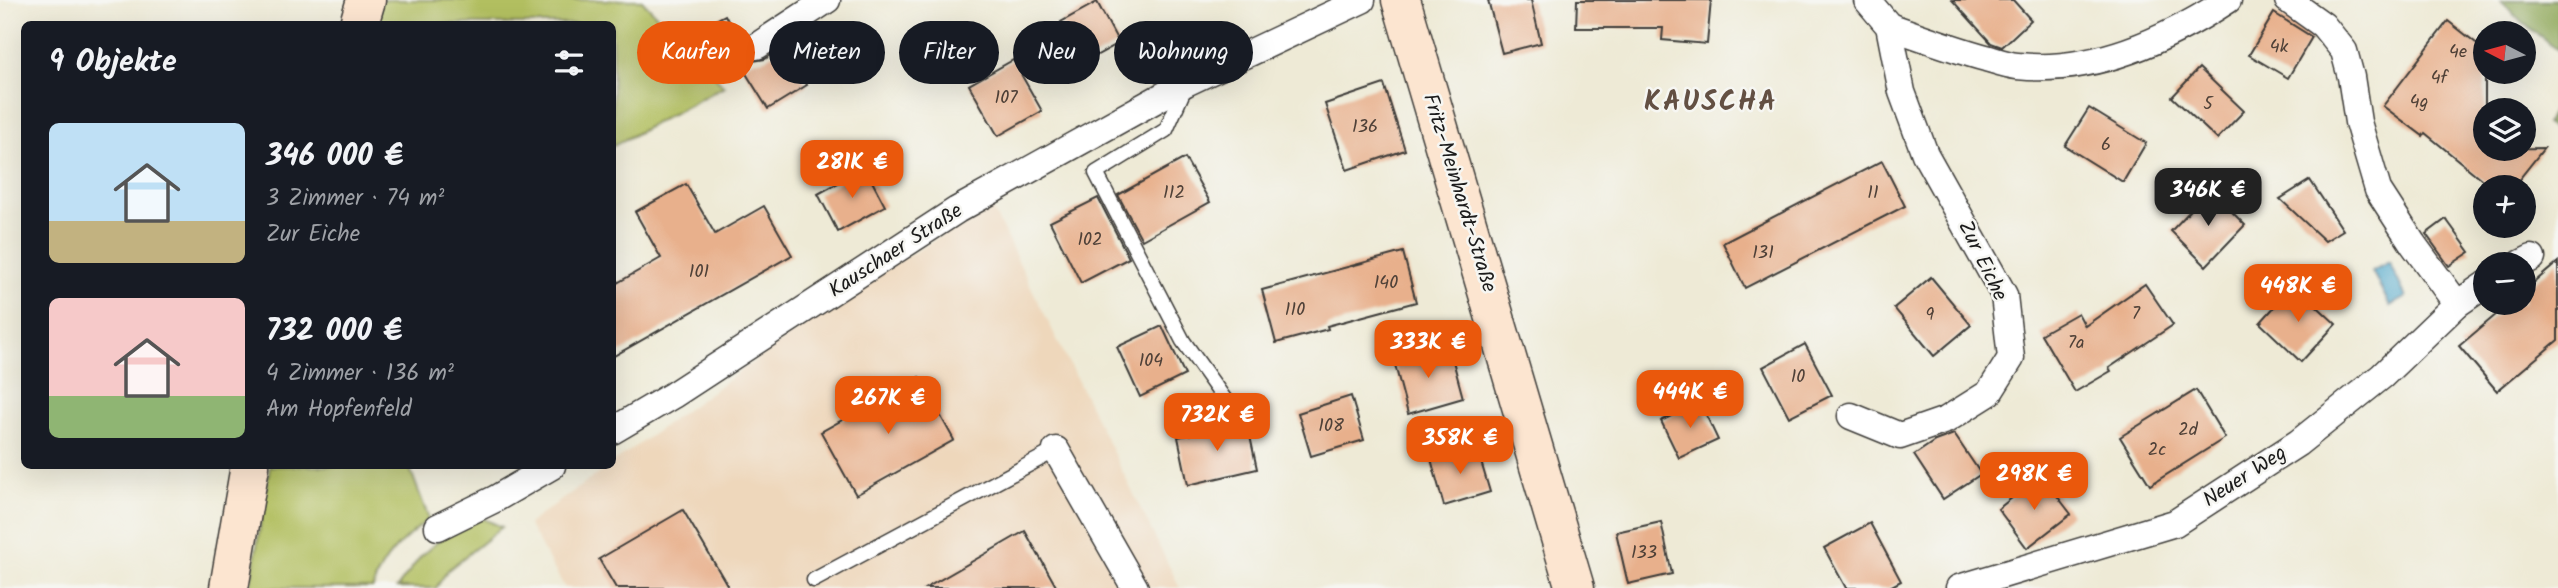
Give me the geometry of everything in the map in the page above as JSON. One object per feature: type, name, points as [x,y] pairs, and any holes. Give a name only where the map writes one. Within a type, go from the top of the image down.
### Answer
[{"type":"street","points":[[360,21],[366,0]]},
{"type":"street","points":[[757,46],[827,0]]},
{"type":"street","name":"Kauschaer Straße","points":[[1253,51],[1362,0]]},
{"type":"street","name":"Fritz-Meinhardt-Straße","points":[[1401,0],[1575,588]]},
{"type":"street","name":"Zur Eiche","points":[[1851,416],[1900,436],[1946,420],[1989,393],[2011,358],[2004,295],[1925,154],[1902,92],[1889,26],[1867,0]]},
{"type":"street","points":[[1889,26],[1957,50],[2014,66],[2058,68],[2130,50],[2228,0]]},
{"type":"street","points":[[2288,0],[2323,25],[2344,51],[2358,122],[2378,190],[2457,304]]},
{"type":"street","name":"Kauschaer Straße","points":[[616,429],[673,396],[957,210],[1184,84]]},
{"type":"street","name":"Neuer Weg","points":[[1959,588],[2175,523],[2298,443],[2382,376],[2442,322],[2457,304],[2473,293]]},
{"type":"street","points":[[1056,450],[1135,588]]},
{"type":"street","points":[[229,588],[249,469]]},
{"type":"street","points":[[438,527],[495,499],[547,469]]},
{"type":"lane","points":[[1186,84],[1166,131],[1096,173],[1183,341],[1225,400]]},
{"type":"lane","points":[[814,580],[1056,450]]},
{"type":"shaded area","points":[[991,206],[1180,588],[565,588],[528,524],[604,469],[616,469],[616,461],[857,287]]},
{"type":"green space","points":[[381,0],[642,0],[662,21],[637,21],[637,84],[724,86],[616,144],[616,21],[374,21]]},
{"type":"green space","points":[[2501,0],[2558,0],[2558,50],[2536,33],[2536,21],[2518,19]]},
{"type":"green space","points":[[2558,99],[2558,132],[2546,124]]},
{"type":"green space","points":[[270,469],[410,469],[429,519],[388,558],[376,577],[373,588],[250,588]]},
{"type":"green space","points":[[477,516],[502,527],[448,570],[436,588],[397,588],[421,556],[444,536]]},
{"type":"water","points":[[2389,262],[2406,297],[2390,306],[2372,271]]},
{"type":"building","points":[[1488,0],[1531,0],[1541,43],[1502,53]]},
{"type":"building","points":[[1577,0],[1711,0],[1707,44],[1662,40],[1663,28],[1576,28]]},
{"type":"building","points":[[1952,0],[2013,0],[2031,20],[2002,47],[1991,43]]},
{"type":"building","points":[[1097,2],[1114,34],[1114,46],[1100,54],[1100,21],[1063,21]]},
{"type":"building","points":[[2274,13],[2312,37],[2288,78],[2249,55]]},
{"type":"building","points":[[725,15],[728,21],[714,21]]},
{"type":"building","points":[[2448,21],[2473,41],[2473,84],[2485,84],[2485,98],[2473,98],[2473,161],[2534,161],[2523,175],[2476,175],[2425,133],[2423,136],[2383,106]]},
{"type":"building","points":[[769,56],[769,84],[807,85],[768,109],[753,84],[755,84],[755,61]]},
{"type":"building","points":[[1013,60],[1013,84],[1027,84],[1042,111],[998,136],[969,85],[999,84],[999,68]]},
{"type":"building","points":[[2199,68],[2244,111],[2217,139],[2172,97]]},
{"type":"building","points":[[1384,84],[1405,150],[1347,170],[1325,104]]},
{"type":"building","points":[[2089,108],[2146,143],[2123,182],[2065,146]]},
{"type":"building","points":[[2536,148],[2544,148],[2536,158]]},
{"type":"building","points":[[1185,158],[1210,202],[1142,240],[1118,195]]},
{"type":"building","points":[[1882,161],[1905,206],[1745,288],[1723,243]]},
{"type":"building","points":[[865,168],[885,206],[838,232],[818,194]]},
{"type":"building","points":[[2310,180],[2343,230],[2325,241],[2280,199]]},
{"type":"building","points":[[686,184],[715,234],[764,206],[792,255],[616,355],[616,284],[661,258],[635,212]]},
{"type":"building","points":[[2210,190],[2245,225],[2206,266],[2171,231]]},
{"type":"building","points":[[1098,198],[1129,258],[1081,283],[1050,222]]},
{"type":"building","points":[[2446,219],[2470,252],[2449,266],[2426,234]]},
{"type":"building","points":[[1403,252],[1416,302],[1276,343],[1262,290]]},
{"type":"building","points":[[2558,262],[2558,340],[2497,391],[2459,346],[2496,315],[2536,315],[2536,281]]},
{"type":"building","points":[[1931,277],[1971,325],[1934,356],[1894,308]]},
{"type":"building","points":[[2145,284],[2173,325],[2109,368],[2111,371],[2075,392],[2041,334],[2078,313],[2085,326]]},
{"type":"building","points":[[2294,285],[2336,324],[2301,362],[2260,323]]},
{"type":"building","points":[[1162,326],[1185,375],[1140,397],[1117,347]]},
{"type":"building","points":[[1805,344],[1832,395],[1789,417],[1763,367]]},
{"type":"building","points":[[1449,346],[1463,398],[1408,414],[1394,361]]},
{"type":"building","points":[[919,377],[954,440],[856,495],[821,432]]},
{"type":"building","points":[[2196,390],[2225,438],[2150,485],[2120,437]]},
{"type":"building","points":[[1351,396],[1364,440],[1311,456],[1298,413]]},
{"type":"building","points":[[1700,402],[1718,440],[1679,458],[1661,421]]},
{"type":"building","points":[[1247,422],[1257,469],[1188,485],[1178,437]]},
{"type":"building","points":[[1954,434],[1981,474],[1943,499],[1914,455],[1935,441]]},
{"type":"building","points":[[1476,445],[1490,492],[1444,506],[1431,459]]},
{"type":"building","points":[[2041,475],[2071,514],[2027,548],[1998,509]]},
{"type":"building","points":[[683,510],[729,588],[616,588],[599,559]]},
{"type":"building","points":[[1661,522],[1672,574],[1628,584],[1616,532]]},
{"type":"building","points":[[1870,523],[1901,581],[1888,588],[1846,588],[1824,548]]},
{"type":"building","points":[[1025,531],[1057,588],[926,588]]},
{"type":"district","name":"KAUSCHA","points":[[1711,102]]}]
